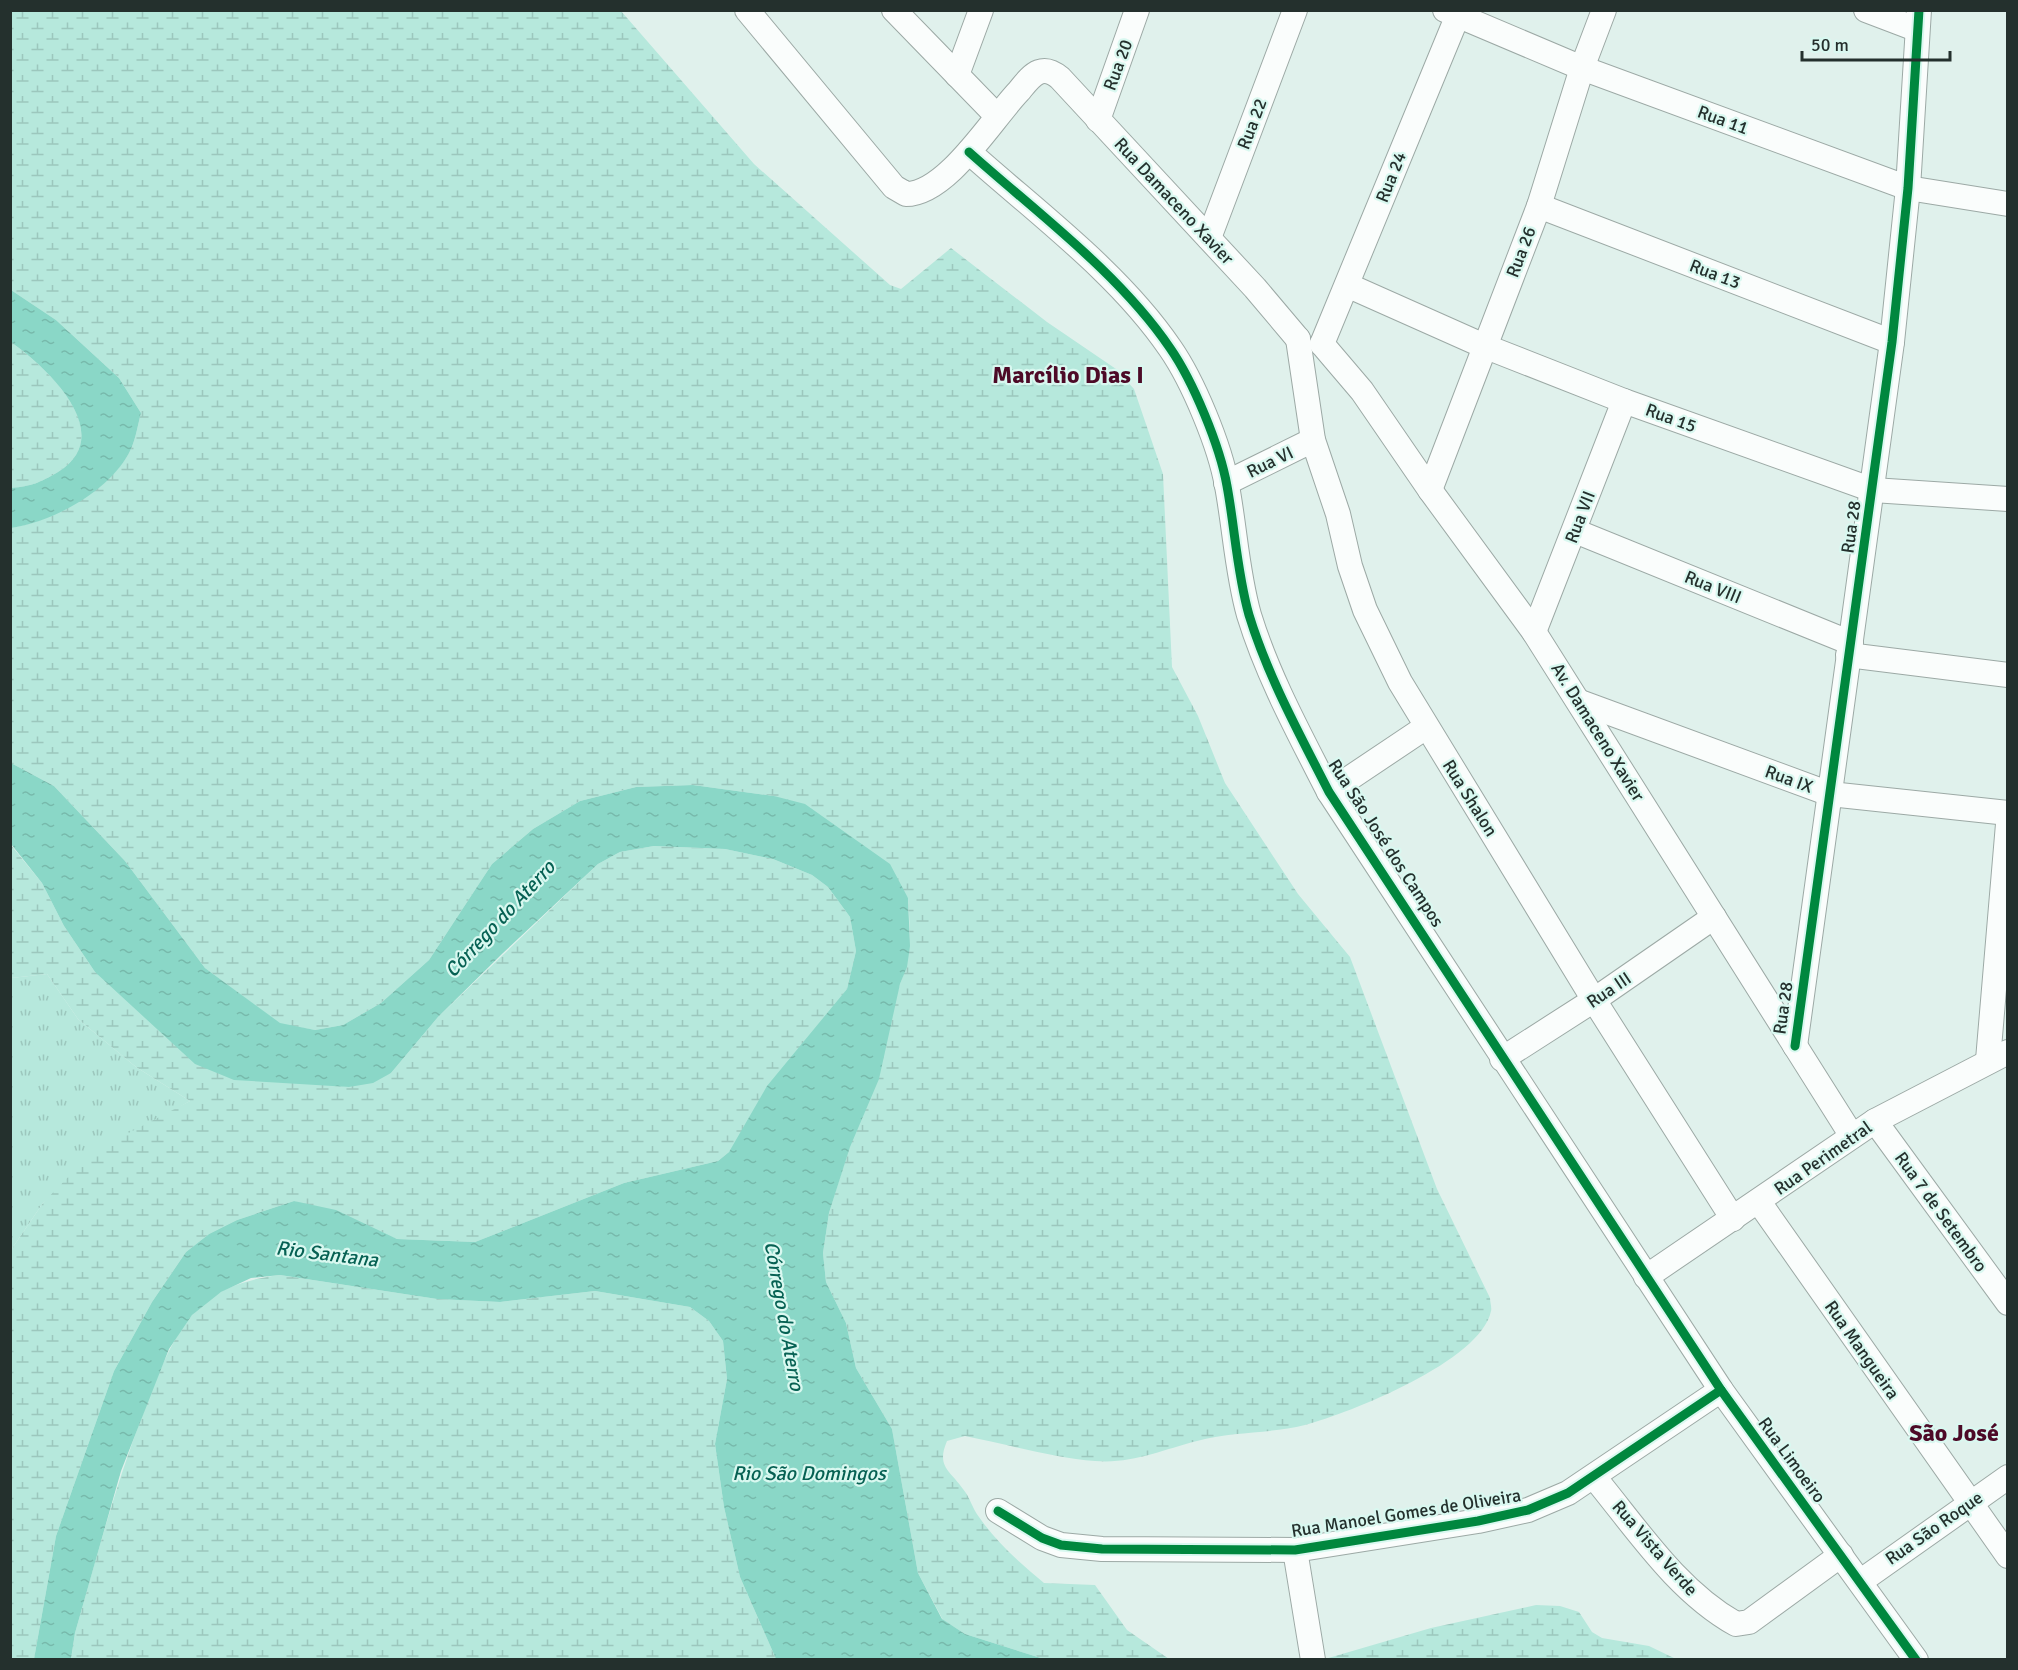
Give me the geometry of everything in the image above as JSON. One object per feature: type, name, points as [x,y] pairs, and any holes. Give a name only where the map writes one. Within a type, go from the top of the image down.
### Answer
[{"type":"street","points":[[747,10],[894,187],[906,194],[939,181],[969,152],[996,115],[894,10]]},
{"type":"street","points":[[957,75],[981,10]]},
{"type":"street","name":"Rua 20","points":[[1098,120],[1137,10]]},
{"type":"street","name":"Rua 22","points":[[1209,238],[1295,10]]},
{"type":"street","name":"Rua 26","points":[[1430,490],[1539,206],[1582,68],[1604,10]]},
{"type":"street","points":[[1866,10],[1917,20]]},
{"type":"street","name":"Rua 11","points":[[1454,12],[1582,68],[1908,188],[2007,204]]},
{"type":"street","name":"Rua 24","points":[[1322,344],[1454,12]]},
{"type":"street","name":"Rua 28","points":[[1795,1046],[1892,342],[1908,188],[1917,20]]},
{"type":"street","name":"Rua Damaceno Xavier","points":[[996,115],[1029,80],[1044,71],[1050,71],[1060,78],[1209,238],[1298,339]]},
{"type":"street","name":"Rua São José dos Campos","points":[[969,152],[1079,249],[1131,300],[1170,348],[1193,389],[1226,483],[1236,555],[1249,615],[1278,690],[1329,792],[1439,957],[1502,1059],[1646,1277]]},
{"type":"street","name":"Rua 13","points":[[1539,206],[1892,342]]},
{"type":"street","name":"Rua 15","points":[[1347,285],[1484,346],[1624,401],[1873,490],[2007,499]]},
{"type":"street","points":[[1298,339],[1322,344]]},
{"type":"street","name":"Rua Shalon","points":[[1298,339],[1313,440],[1338,514],[1350,566],[1365,610],[1426,727],[1594,1000],[1733,1219]]},
{"type":"street","name":"Av. Damaceno Xavier","points":[[1322,344],[1362,391],[1430,490],[1534,632],[1852,1136]]},
{"type":"street","name":"Rua VII","points":[[1534,632],[1624,401]]},
{"type":"street","name":"Rua VI","points":[[1226,483],[1313,440]]},
{"type":"street","name":"Rua VIII","points":[[1575,531],[1849,649],[2007,675]]},
{"type":"street","name":"Rua IX","points":[[1580,702],[1830,794],[2007,813]]},
{"type":"street","points":[[1329,792],[1426,727]]},
{"type":"street","points":[[1998,1056],[2007,824]]},
{"type":"street","name":"Rua III","points":[[1502,1059],[1594,1000],[1714,917]]},
{"type":"street","name":"Rua Perimetral","points":[[1646,1277],[1760,1202],[1875,1121],[1998,1056]]},
{"type":"street","name":"Rua 7 de Setembro","points":[[1875,1121],[2007,1303]]},
{"type":"street","name":"Rua Mangueira","points":[[1760,1202],[2007,1556]]},
{"type":"street","name":"Rua Limoeiro","points":[[1646,1277],[1722,1390],[1916,1659]]},
{"type":"street","name":"Rua Manoel Gomes de Oliveira","points":[[998,1511],[1042,1538],[1061,1545],[1102,1549],[1295,1550],[1528,1510],[1550,1503],[1594,1477],[1722,1390]]},
{"type":"street","name":"Rua Vista Verde","points":[[1594,1477],[1668,1567],[1705,1605],[1736,1624],[1749,1622],[1840,1556]]},
{"type":"street","name":"Rua São Roque","points":[[1860,1581],[2007,1477]]},
{"type":"street","points":[[1295,1550],[1313,1659]]},
{"type":"green space","points":[[11,11],[621,11],[754,164],[890,285],[901,289],[951,248],[1047,322],[1116,369],[1134,389],[1163,474],[1172,667],[1198,716],[1225,783],[1298,894],[1350,957],[1437,1189],[1490,1298],[1491,1308],[1482,1330],[1464,1348],[1440,1366],[1381,1397],[1305,1425],[1210,1438],[1134,1458],[1109,1461],[1063,1457],[965,1436],[947,1441],[943,1457],[946,1468],[965,1492],[986,1526],[1009,1552],[1044,1583],[1095,1585],[1127,1630],[1169,1659],[1044,1659],[965,1634],[943,1620],[918,1573],[892,1429],[856,1368],[846,1323],[826,1282],[823,1253],[829,1213],[907,963],[910,931],[908,898],[774,796],[693,785],[636,787],[580,801],[533,829],[492,864],[429,960],[381,1003],[343,1025],[315,1030],[280,1024],[205,968],[125,861],[54,786],[11,763],[10,528],[44,519],[96,490],[122,463],[131,449],[141,413],[119,378],[56,320],[11,290]]},
{"type":"green space","points":[[11,342],[42,368],[70,402],[79,421],[81,439],[75,457],[58,472],[35,483],[11,488]]},
{"type":"green space","points":[[10,844],[42,883],[64,926],[95,972],[333,1085],[349,1087],[391,1073],[438,1017],[598,864],[620,852],[654,846],[725,849],[773,859],[812,875],[828,887],[850,917],[856,951],[847,989],[729,1152],[718,1161],[624,1183],[475,1242],[397,1239],[294,1201],[237,1220],[209,1234],[186,1252],[152,1302],[114,1371],[56,1536],[34,1659],[11,1659],[11,1250],[43,1203],[92,1152],[190,1101],[136,1067],[78,1019],[47,974],[11,978]]},
{"type":"green space","points":[[47,974],[78,1019],[136,1067],[190,1101],[148,1125],[43,1203],[11,1250],[11,978]]},
{"type":"green space","points":[[280,1275],[437,1299],[500,1302],[595,1291],[690,1307],[709,1321],[723,1341],[727,1379],[715,1444],[724,1507],[740,1577],[776,1659],[71,1660],[75,1633],[106,1523],[133,1441],[169,1351],[191,1316],[220,1292],[255,1279]]},
{"type":"green space","points":[[1536,1605],[1560,1606],[1579,1612],[1592,1632],[1602,1638],[1649,1646],[1676,1659],[1325,1659],[1431,1628]]},
{"type":"water","points":[[11,290],[56,320],[119,378],[141,413],[131,449],[110,478],[80,502],[45,519],[11,528],[11,488],[35,483],[58,472],[75,457],[81,439],[79,421],[70,402],[42,368],[11,342]]},
{"type":"water","name":"Rio São Domingos","points":[[11,763],[54,786],[125,861],[205,968],[280,1023],[315,1030],[343,1025],[381,1003],[429,960],[492,864],[533,829],[580,801],[636,787],[693,785],[774,796],[805,804],[890,864],[908,898],[910,946],[907,967],[900,984],[879,1079],[850,1147],[829,1213],[823,1253],[826,1282],[846,1323],[856,1368],[892,1429],[918,1573],[942,1619],[965,1634],[1044,1659],[776,1659],[740,1577],[724,1507],[715,1444],[727,1379],[723,1341],[709,1321],[690,1307],[595,1291],[500,1302],[437,1299],[280,1275],[251,1278],[221,1292],[192,1315],[169,1349],[121,1471],[75,1633],[71,1659],[34,1659],[56,1536],[114,1371],[152,1302],[186,1252],[209,1234],[237,1220],[294,1201],[336,1210],[397,1239],[475,1242],[624,1183],[718,1161],[729,1152],[767,1086],[847,989],[856,951],[850,917],[828,887],[812,875],[773,859],[725,849],[654,846],[620,852],[598,864],[503,953],[438,1017],[391,1073],[373,1083],[349,1087],[234,1080],[195,1064],[95,972],[64,926],[42,883],[11,844]]},
{"type":"cycle path","points":[[1795,1046],[1892,342],[1908,188],[1919,10]]},
{"type":"cycle path","points":[[969,152],[1102,269],[1149,321],[1179,362],[1204,414],[1218,452],[1230,502],[1249,615],[1265,661],[1329,792],[1721,1390],[1916,1660]]},
{"type":"cycle path","points":[[998,1511],[1042,1538],[1061,1545],[1102,1549],[1295,1550],[1478,1521],[1528,1510],[1568,1493],[1721,1390]]},
{"type":"district","name":"Marcílio Dias I","points":[[1068,375]]},
{"type":"district","name":"São José","points":[[1954,1433]]},
{"type":"water label","name":"Córrego do Aterro","points":[[500,919]]},
{"type":"water label","name":"Rio Santana","points":[[327,1254]]},
{"type":"water label","name":"Córrego do Aterro","points":[[784,1316]]}]
